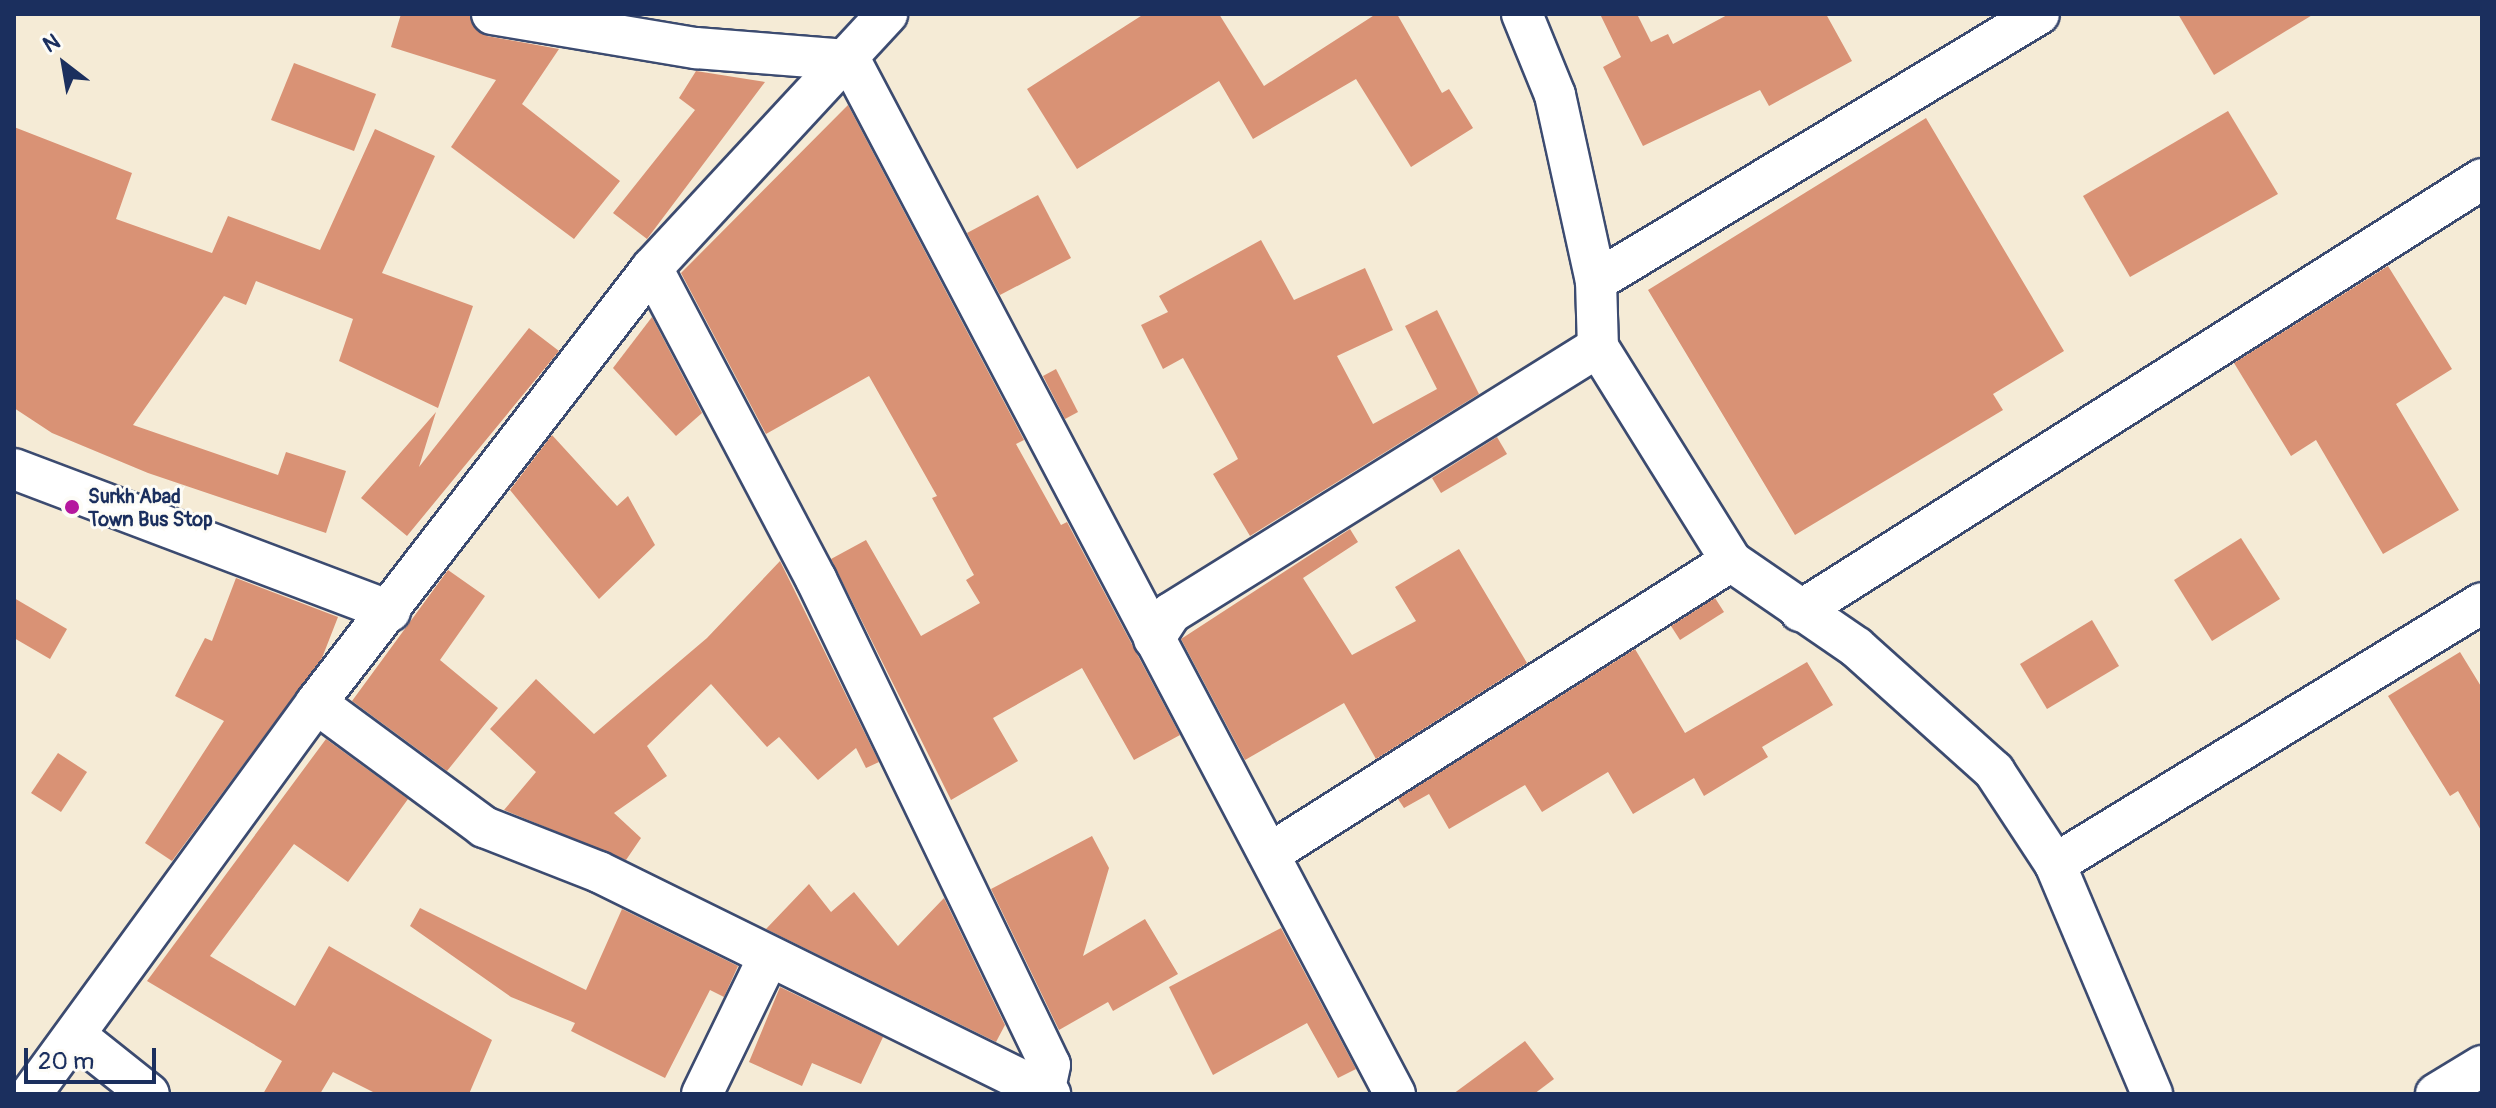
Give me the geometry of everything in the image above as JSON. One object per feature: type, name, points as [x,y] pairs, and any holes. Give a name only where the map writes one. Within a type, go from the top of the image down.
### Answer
[{"type":"street","points":[[492,14],[696,48],[850,60]]},
{"type":"street","points":[[31,1094],[316,703],[652,268],[850,60],[887,14]]},
{"type":"street","points":[[1522,14],[1555,95],[1596,281],[1598,347],[1731,561],[1856,647],[1994,771],[2055,864],[2152,1094]]},
{"type":"street","points":[[1596,281],[2039,14]]},
{"type":"street","points":[[850,60],[1395,1094]]},
{"type":"street","points":[[1800,611],[2482,179]]},
{"type":"street","points":[[316,703],[484,827],[599,872],[1046,1093],[1050,1065],[816,579],[652,268]]},
{"type":"street","points":[[1154,639],[1171,613],[1598,347]]},
{"type":"street","points":[[16,473],[390,611]]},
{"type":"street","points":[[1269,854],[1731,561]]},
{"type":"street","points":[[2055,864],[2482,603]]},
{"type":"street","points":[[702,1094],[769,956]]},
{"type":"street","points":[[76,1036],[149,1094]]},
{"type":"street","points":[[2436,1094],[2482,1066]]},
{"type":"building","points":[[401,14],[470,14],[487,36],[559,49],[522,104],[620,181],[574,239],[451,147],[496,80],[391,47]]},
{"type":"building","points":[[1144,14],[1219,14],[1264,86],[1376,14],[1397,14],[1442,93],[1449,89],[1473,128],[1411,167],[1356,79],[1253,139],[1219,81],[1077,169],[1027,89]]},
{"type":"building","points":[[1600,14],[1637,14],[1651,42],[1668,34],[1673,44],[1729,14],[1826,14],[1852,61],[1769,106],[1760,90],[1643,146],[1603,67],[1621,57]]},
{"type":"building","points":[[2178,14],[2314,14],[2214,75]]},
{"type":"building","points":[[294,63],[376,94],[354,151],[271,120]]},
{"type":"building","points":[[696,71],[765,82],[647,239],[613,213],[695,110],[679,98]]},
{"type":"building","points":[[848,105],[1024,440],[1016,444],[1061,525],[1067,522],[1180,735],[1134,760],[1082,668],[993,718],[1018,761],[951,800],[831,559],[866,540],[921,636],[980,603],[966,580],[974,575],[932,498],[937,496],[869,376],[766,434],[681,273]]},
{"type":"building","points":[[2228,111],[2278,194],[2130,277],[2083,196]]},
{"type":"building","points":[[1926,118],[2064,351],[1993,394],[2003,410],[1795,535],[1648,290]]},
{"type":"building","points":[[14,127],[132,173],[116,219],[212,253],[228,216],[320,250],[375,129],[435,156],[382,273],[473,306],[438,408],[339,361],[353,319],[256,281],[246,305],[224,296],[133,425],[278,475],[286,452],[346,471],[326,533],[148,473],[52,433],[14,408]]},
{"type":"building","points":[[1038,195],[1071,258],[1000,295],[967,233]]},
{"type":"building","points":[[1261,240],[1294,300],[1365,268],[1393,330],[1337,356],[1373,424],[1437,389],[1405,326],[1437,310],[1479,394],[1250,536],[1213,474],[1238,459],[1234,451],[1183,358],[1163,369],[1141,325],[1168,312],[1159,296]]},
{"type":"building","points":[[2388,266],[2452,369],[2396,404],[2459,510],[2383,554],[2316,440],[2291,456],[2234,363]]},
{"type":"building","points":[[652,317],[702,413],[676,436],[613,368]]},
{"type":"building","points":[[529,328],[559,351],[407,536],[361,498],[436,412],[419,467]]},
{"type":"building","points":[[1056,369],[1078,412],[1065,419],[1043,376]]},
{"type":"building","points":[[552,435],[617,506],[628,496],[655,545],[599,599],[510,490]]},
{"type":"building","points":[[1497,437],[1507,454],[1441,493],[1432,478]]},
{"type":"building","points":[[1350,529],[1358,542],[1303,578],[1352,655],[1416,621],[1395,587],[1459,549],[1527,663],[1376,759],[1344,703],[1245,760],[1181,639]]},
{"type":"building","points":[[2241,538],[2280,599],[2212,641],[2174,580]]},
{"type":"building","points":[[780,561],[879,762],[866,768],[856,748],[818,780],[779,737],[767,747],[711,684],[647,746],[667,776],[614,813],[641,838],[626,860],[504,810],[536,772],[490,729],[536,679],[594,734],[707,638]]},
{"type":"building","points":[[448,570],[485,596],[440,660],[498,708],[447,771],[352,701]]},
{"type":"building","points":[[236,578],[338,617],[322,658],[172,861],[145,843],[224,721],[175,696],[205,638],[212,641]]},
{"type":"building","points":[[14,598],[67,629],[50,659],[14,638]]},
{"type":"building","points":[[1715,598],[1724,612],[1680,640],[1671,626]]},
{"type":"building","points":[[2092,620],[2119,666],[2047,709],[2020,664]]},
{"type":"building","points":[[1635,649],[1685,733],[1807,662],[1833,705],[1762,747],[1768,757],[1704,796],[1694,778],[1633,814],[1608,772],[1542,812],[1525,785],[1449,829],[1429,794],[1404,808],[1398,799]]},
{"type":"building","points":[[2460,652],[2482,688],[2482,832],[2458,791],[2450,796],[2388,696]]},
{"type":"building","points":[[326,739],[408,799],[348,882],[294,844],[210,956],[295,1006],[329,946],[492,1040],[469,1094],[377,1094],[333,1072],[320,1094],[263,1094],[282,1061],[147,981]]},
{"type":"building","points":[[58,753],[87,772],[61,812],[31,793]]},
{"type":"building","points":[[1092,836],[1109,868],[1083,956],[1145,919],[1178,974],[1113,1011],[1108,1002],[1059,1030],[991,889]]},
{"type":"building","points":[[809,884],[831,912],[854,892],[898,946],[944,898],[1005,1025],[996,1042],[766,929]]},
{"type":"building","points":[[420,908],[586,990],[622,909],[738,966],[724,997],[710,990],[665,1078],[571,1031],[575,1023],[511,997],[410,926]]},
{"type":"building","points":[[1281,928],[1356,1069],[1338,1078],[1307,1023],[1213,1075],[1169,987]]},
{"type":"building","points":[[780,987],[883,1037],[861,1084],[812,1063],[802,1086],[749,1062]]},
{"type":"building","points":[[1525,1041],[1554,1079],[1534,1094],[1453,1094]]},
{"type":"place","name":"Surkh Abad Town Bus Stop","points":[[72,507]]}]
